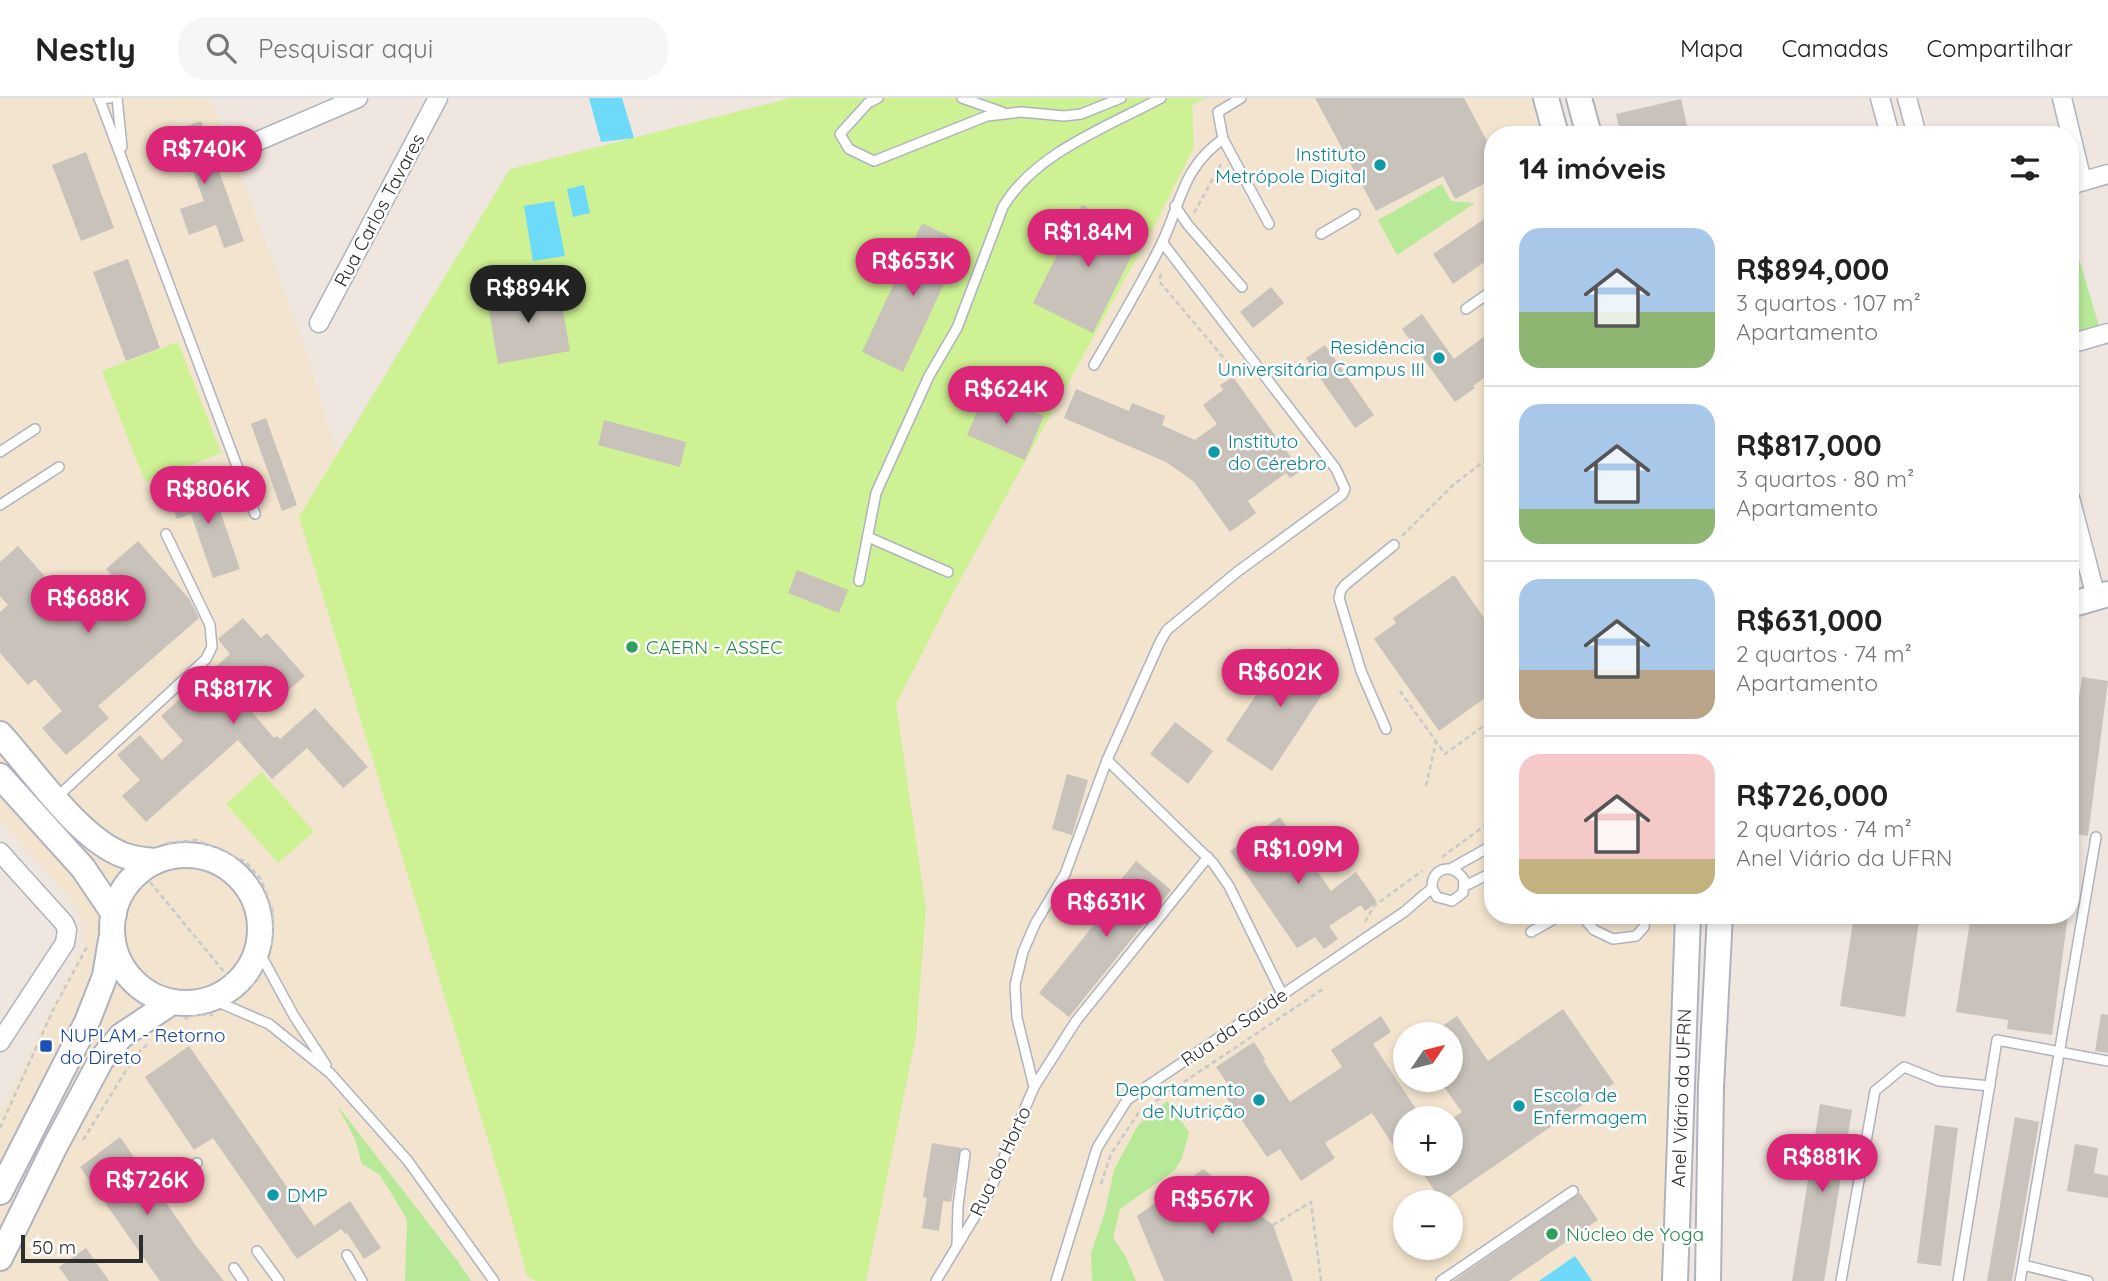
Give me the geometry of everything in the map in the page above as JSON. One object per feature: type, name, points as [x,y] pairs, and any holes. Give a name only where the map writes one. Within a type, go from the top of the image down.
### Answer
[{"type":"main road","points":[[1546,98],[1554,126]]},
{"type":"main road","points":[[1585,99],[1587,126]]},
{"type":"main road","points":[[2079,602],[2102,596]]},
{"type":"main road","points":[[0,734],[55,798],[91,836],[107,847],[122,855],[151,859],[178,855],[201,857],[223,865],[242,881],[254,901],[260,924],[261,955],[224,997],[200,1002],[121,1036],[101,1060],[0,1258]]},
{"type":"main road","points":[[0,776],[83,868],[114,920],[113,945],[124,972],[145,992],[176,1012]]},
{"type":"main road","points":[[0,1192],[87,1023],[105,976],[117,899],[127,883],[151,859]]},
{"type":"main road","name":"Anel Viário da UFRN","points":[[1675,1281],[1688,924]]},
{"type":"main road","name":"Anel Viário da UFRN","points":[[1709,1281],[1712,1087],[1720,924]]},
{"type":"street","points":[[244,147],[358,98]]},
{"type":"street","name":"Rua Carlos Tavares","points":[[319,323],[438,98]]},
{"type":"street","points":[[1881,98],[1888,126]]},
{"type":"street","points":[[1907,98],[1915,126]]},
{"type":"street","points":[[2062,98],[2067,126]]},
{"type":"street","points":[[2079,182],[2108,174]]},
{"type":"street","points":[[2079,341],[2108,333]]},
{"type":"street","points":[[2079,526],[2102,596]]},
{"type":"street","points":[[0,852],[64,923],[67,930],[65,943],[0,1042]]},
{"type":"lane","points":[[103,98],[255,514]]},
{"type":"lane","points":[[117,98],[125,163]]},
{"type":"lane","points":[[878,98],[868,103],[840,135],[849,149],[874,161],[966,122],[1004,112]]},
{"type":"lane","points":[[962,98],[1004,112],[1064,116],[1080,114],[1121,98]]},
{"type":"lane","points":[[859,581],[876,493],[929,376],[957,328],[1003,207],[1011,193],[1036,168],[1067,148],[1161,98]]},
{"type":"lane","points":[[1241,98],[1218,112],[1223,139],[1269,224]]},
{"type":"lane","points":[[1094,366],[1162,242],[1175,206],[1199,158],[1223,139]]},
{"type":"lane","points":[[1175,206],[1242,287]]},
{"type":"lane","points":[[1321,234],[1355,215]]},
{"type":"lane","name":"Rua do Horto","points":[[936,1281],[989,1193],[1034,1087],[1017,1018],[1015,985],[1023,952],[1035,924],[1065,874],[1107,760],[1160,642],[1167,630],[1237,572],[1342,495],[1345,489],[1336,469],[1162,242]]},
{"type":"lane","points":[[1466,309],[1484,296]]},
{"type":"lane","points":[[0,452],[35,429]]},
{"type":"lane","points":[[0,505],[59,467]]},
{"type":"lane","points":[[55,798],[206,659],[212,647],[210,625],[166,534]]},
{"type":"lane","points":[[868,537],[948,572]]},
{"type":"lane","points":[[1386,729],[1362,671],[1339,598],[1345,585],[1394,545]]},
{"type":"lane","points":[[1107,760],[1208,857],[1228,886],[1282,994]]},
{"type":"lane","points":[[2020,1281],[2096,837]]},
{"type":"lane","name":"Rua da Saúde","points":[[1058,1280],[1097,1148],[1127,1100],[1404,912],[1432,888],[1433,877],[1438,872],[1452,869],[1484,850]]},
{"type":"lane","points":[[1034,1087],[1076,1021],[1208,857]]},
{"type":"lane","points":[[1432,888],[1437,897],[1451,901],[1463,892],[1465,886],[1461,875],[1452,869]]},
{"type":"lane","points":[[1465,886],[1484,876]]},
{"type":"lane","points":[[1531,932],[1545,924]]},
{"type":"lane","points":[[1589,924],[1594,930],[1613,939],[1636,936],[1644,924]]},
{"type":"lane","points":[[261,955],[294,1016],[330,1073],[408,1161],[496,1281]]},
{"type":"lane","points":[[224,997],[269,1024],[330,1073]]},
{"type":"lane","points":[[1958,1281],[1997,1040],[2108,1061]]},
{"type":"lane","points":[[1841,1281],[1875,1091],[1904,1066],[1939,1081],[1990,1086]]},
{"type":"lane","points":[[957,1246],[958,1206],[965,1154]]},
{"type":"lane","points":[[174,1179],[197,1163]]},
{"type":"lane","points":[[1441,1281],[1573,1191]]},
{"type":"lane","points":[[257,1251],[279,1281]]},
{"type":"lane","points":[[347,1255],[362,1281]]},
{"type":"lane","points":[[2023,1265],[2088,1281]]},
{"type":"lane","points":[[234,1268],[243,1281]]},
{"type":"path","points":[[1394,545],[1452,486],[1484,461]]},
{"type":"path","points":[[1400,691],[1445,754],[1484,726]]},
{"type":"path","points":[[1426,786],[1436,742]]},
{"type":"path","points":[[196,840],[246,862],[261,879],[272,912],[272,945],[261,955],[258,979],[242,995],[224,997],[151,859],[196,840]]},
{"type":"path","points":[[1098,1192],[1111,1154],[1139,1112],[1323,989]]},
{"type":"path","points":[[176,1012],[191,1015],[213,1014],[224,997]]},
{"type":"path","points":[[81,1144],[135,1056],[150,1042]]},
{"type":"path","points":[[1273,1225],[1311,1202],[1321,1281]]},
{"type":"shaded area","points":[[0,98],[210,98],[305,347],[337,453],[299,517],[527,1276],[536,1281],[0,1281],[0,1112],[82,948],[83,927],[69,896],[0,822]]},
{"type":"shaded area","points":[[1206,98],[1531,98],[1537,126],[1484,126],[1484,924],[1672,924],[1669,1200],[1664,1281],[866,1281],[916,1036],[926,909],[896,704],[954,591],[1158,219],[1194,147],[1192,105]]},
{"type":"green space","name":"CAERN - ASSEC","points":[[791,98],[1206,98],[1192,105],[1194,147],[1158,219],[954,591],[896,704],[926,909],[916,1036],[866,1281],[536,1281],[527,1276],[299,517],[510,169]]},
{"type":"green space","points":[[1442,184],[1451,201],[1475,203],[1397,255],[1378,220]]},
{"type":"green space","points":[[2079,259],[2100,329],[2079,335]]},
{"type":"green space","points":[[178,342],[221,453],[145,482],[102,371]]},
{"type":"green space","points":[[262,772],[314,832],[278,863],[226,804]]},
{"type":"green space","points":[[1167,1101],[1189,1132],[1182,1158],[1175,1170],[1120,1209],[1113,1238],[1126,1257],[1136,1281],[1092,1281],[1091,1253],[1105,1212],[1114,1170],[1138,1125]]},
{"type":"green space","points":[[337,1105],[471,1281],[405,1281],[407,1219],[380,1175],[362,1164],[355,1139]]},
{"type":"water","points":[[589,98],[622,98],[634,138],[601,142]]},
{"type":"water","points":[[584,185],[590,213],[573,217],[567,189]]},
{"type":"water","points":[[554,201],[565,256],[533,261],[524,206]]},
{"type":"water","points":[[1575,1256],[1592,1281],[1539,1281]]},
{"type":"building","name":"Instituto Metrópole Digital","points":[[1315,98],[1464,98],[1484,135],[1484,184],[1455,199],[1443,176],[1376,211]]},
{"type":"building","points":[[1681,99],[1687,126],[1619,126],[1616,114]]},
{"type":"building","points":[[201,121],[244,241],[224,248],[216,225],[189,235],[180,209],[204,201],[190,162],[168,165],[160,150],[184,136],[181,128]]},
{"type":"building","points":[[86,152],[114,228],[81,241],[52,165]]},
{"type":"building","points":[[1082,205],[1142,235],[1093,333],[1033,303]]},
{"type":"building","points":[[1484,219],[1484,262],[1453,284],[1433,254]]},
{"type":"building","points":[[922,223],[963,243],[903,372],[862,352]]},
{"type":"building","points":[[128,259],[160,348],[126,361],[93,272]]},
{"type":"building","points":[[559,287],[570,351],[498,364],[487,298]]},
{"type":"building","points":[[1271,287],[1284,303],[1253,328],[1240,312]]},
{"type":"building","name":"Residência Universitária Campus III","points":[[1422,314],[1454,359],[1484,337],[1484,378],[1455,402],[1402,329]]},
{"type":"building","points":[[1325,345],[1374,415],[1355,428],[1306,358]]},
{"type":"building","name":"Instituto do Cérebro","points":[[1233,377],[1301,471],[1290,478],[1286,473],[1248,501],[1256,513],[1230,532],[1194,482],[1166,462],[1064,418],[1076,389],[1129,411],[1132,403],[1165,416],[1162,425],[1195,440],[1217,424],[1203,405],[1223,390],[1220,385]]},
{"type":"building","points":[[986,391],[1044,416],[1025,460],[967,435]]},
{"type":"building","points":[[266,418],[297,505],[282,511],[251,424]]},
{"type":"building","points":[[604,420],[686,442],[680,467],[598,445]]},
{"type":"building","points":[[210,481],[240,569],[213,578],[191,514],[177,519],[169,495]]},
{"type":"building","points":[[138,541],[190,600],[199,618],[98,706],[109,718],[66,755],[42,728],[62,711],[35,679],[28,685],[0,653],[0,612],[8,605],[0,596],[0,562],[18,546],[77,613],[116,580],[106,569]]},
{"type":"building","points":[[797,570],[848,590],[839,613],[788,593]]},
{"type":"building","points":[[1454,575],[1484,618],[1484,698],[1439,731],[1374,639],[1396,623],[1393,618]]},
{"type":"building","points":[[243,618],[261,638],[267,633],[305,676],[289,690],[277,676],[245,704],[274,738],[277,736],[280,739],[315,708],[368,767],[343,788],[307,748],[272,779],[238,740],[146,822],[122,796],[140,780],[117,755],[140,735],[162,760],[183,741],[161,716],[230,654],[218,639]]},
{"type":"building","points":[[1288,647],[1333,678],[1272,771],[1226,740]]},
{"type":"building","points":[[2082,677],[2108,681],[2088,836],[2079,834],[2079,698]]},
{"type":"building","points":[[1175,722],[1213,751],[1188,784],[1150,754]]},
{"type":"building","points":[[1067,774],[1088,780],[1072,835],[1052,829]]},
{"type":"building","points":[[1280,817],[1331,891],[1356,872],[1377,902],[1365,911],[1361,905],[1329,926],[1338,939],[1324,949],[1315,937],[1297,948],[1230,851]]},
{"type":"building","points":[[1136,861],[1171,890],[1069,1017],[1039,993],[1121,891],[1115,887]]},
{"type":"building","points":[[1853,924],[1919,924],[1905,1017],[1840,1006]]},
{"type":"building","points":[[1970,924],[2067,924],[2052,1035],[2007,1029],[2008,1020],[1956,1012]]},
{"type":"building","name":"Escola de Enfermagem","points":[[1563,1009],[1614,1083],[1459,1190],[1434,1190],[1425,1176],[1463,1176],[1463,1106],[1458,1106],[1448,1092],[1463,1092],[1463,1025],[1488,1061]]},
{"type":"building","points":[[2101,1014],[2108,1015],[2108,1053],[2095,1051]]},
{"type":"building","name":"Departamento de Nutrição","points":[[1381,1016],[1391,1032],[1373,1044],[1393,1074],[1393,1092],[1405,1092],[1414,1106],[1393,1106],[1393,1145],[1372,1113],[1325,1143],[1335,1158],[1301,1181],[1280,1149],[1267,1157],[1220,1088],[1227,1083],[1216,1067],[1254,1042],[1290,1102],[1342,1067],[1331,1050]]},
{"type":"building","name":"Escola de Enfermagem","points":[[1457,1016],[1461,1022],[1448,1022]]},
{"type":"building","points":[[189,1046],[314,1226],[350,1201],[381,1248],[364,1259],[347,1233],[341,1229],[297,1259],[213,1138],[194,1150],[145,1077]]},
{"type":"building","points":[[1820,1104],[1852,1110],[1824,1281],[1792,1281]]},
{"type":"building","points":[[2015,1117],[2039,1122],[2012,1281],[1987,1281]]},
{"type":"building","points":[[1935,1125],[1958,1128],[1941,1266],[1917,1263]]},
{"type":"building","points":[[120,1137],[224,1281],[160,1281],[80,1167]]},
{"type":"building","points":[[932,1143],[961,1148],[951,1202],[943,1201],[939,1231],[922,1228],[927,1198],[923,1197]]},
{"type":"building","points":[[2075,1144],[2098,1148],[2094,1173],[2108,1176],[2108,1198],[2067,1191]]},
{"type":"building","points":[[1203,1169],[1273,1225],[1293,1281],[1164,1281],[1137,1216]]},
{"type":"building","points":[[1580,1193],[1598,1220],[1509,1281],[1453,1281]]},
{"type":"building","points":[[86,1248],[109,1281],[69,1281],[59,1267]]},
{"type":"place","name":"Instituto Metrópole Digital","points":[[1380,165]]},
{"type":"place","name":"Residência Universitária Campus III","points":[[1439,358]]},
{"type":"place","name":"Instituto do Cérebro","points":[[1214,452]]},
{"type":"place","name":"CAERN - ASSEC","points":[[632,647]]},
{"type":"place","name":"NUPLAM - Retorno do Direto","points":[[46,1046]]},
{"type":"place","name":"Departamento de Nutrição","points":[[1259,1100]]},
{"type":"place","name":"Escola de Enfermagem","points":[[1519,1106]]},
{"type":"place","name":"DMP","points":[[273,1195]]},
{"type":"place","name":"Núcleo de Yoga","points":[[1552,1234]]}]
